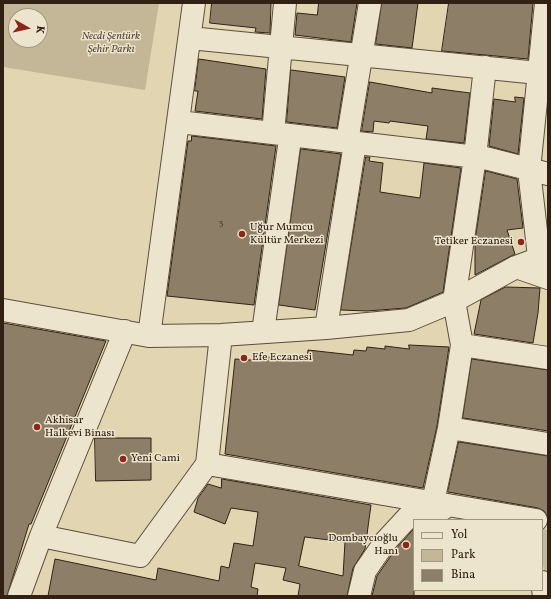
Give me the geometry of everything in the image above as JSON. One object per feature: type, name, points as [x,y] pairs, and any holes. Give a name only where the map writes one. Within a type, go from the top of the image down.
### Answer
[{"type":"street","points":[[149,336],[194,3]]},
{"type":"street","points":[[263,332],[281,139],[282,47],[285,3]]},
{"type":"street","points":[[326,328],[361,55],[370,3]]},
{"type":"street","points":[[3,310],[149,336],[221,335],[326,328],[410,320],[454,301],[516,267],[543,256],[539,172],[546,3]]},
{"type":"street","points":[[190,38],[543,73]]},
{"type":"street","points":[[433,502],[449,428],[462,345],[454,301],[475,157],[485,67]]},
{"type":"street","points":[[179,122],[281,139],[351,142],[475,157],[539,172]]},
{"type":"street","points":[[516,267],[548,278]]},
{"type":"street","points":[[19,596],[41,536],[125,331]]},
{"type":"street","points":[[41,536],[140,556],[208,464],[221,335]]},
{"type":"street","points":[[462,345],[548,358]]},
{"type":"street","points":[[449,428],[548,444]]},
{"type":"street","points":[[208,464],[527,519]]},
{"type":"street","points":[[359,596],[365,571],[385,542],[409,516],[454,506]]},
{"type":"green space","name":"Necdi Şentürk Şehir Parkı","points":[[3,3],[159,3],[145,90],[3,67]]},
{"type":"green space","points":[[543,529],[548,530],[548,596],[543,564]]},
{"type":"building","points":[[212,3],[271,3],[270,33],[255,32],[256,28],[210,23]]},
{"type":"building","points":[[319,3],[357,3],[351,42],[295,35],[297,13],[317,15]]},
{"type":"building","points":[[382,3],[418,3],[412,48],[376,44]]},
{"type":"building","points":[[449,3],[533,3],[528,59],[442,51]]},
{"type":"building","points":[[199,59],[266,69],[262,119],[195,111],[198,91],[195,91]]},
{"type":"building","points":[[291,70],[345,77],[337,128],[287,122]]},
{"type":"building","points":[[370,82],[432,93],[432,88],[470,93],[464,143],[426,139],[428,126],[390,121],[389,123],[374,121],[373,132],[362,131]]},
{"type":"building","points":[[515,97],[524,98],[518,154],[489,146],[494,99],[515,102]]},
{"type":"building","name":"Uğur Mumcu Kültür Merkezi","points":[[192,136],[276,146],[254,305],[167,296],[188,141],[191,141]]},
{"type":"building","points":[[301,149],[341,154],[315,310],[279,305]]},
{"type":"building","points":[[366,157],[370,157],[369,161],[383,163],[380,192],[420,198],[424,163],[461,168],[443,292],[406,308],[367,311],[341,310]]},
{"type":"building","points":[[486,171],[517,179],[523,228],[507,230],[515,254],[475,275],[475,241]]},
{"type":"building","points":[[506,287],[540,288],[533,343],[474,334],[481,300]]},
{"type":"building","name":"Akhisar Halkevi Binası","points":[[3,323],[106,341],[31,524],[29,524],[7,596],[3,596]]},
{"type":"building","points":[[409,345],[449,347],[437,426],[423,488],[225,454],[235,359],[267,361],[267,357],[307,360],[308,350],[353,355],[354,350],[366,351],[367,347],[385,349],[385,346],[409,349]]},
{"type":"building","points":[[472,359],[548,370],[548,431],[463,418]]},
{"type":"building","name":"Yeni Cami","points":[[95,438],[151,438],[151,480],[96,481]]},
{"type":"building","points":[[459,442],[548,456],[548,518],[544,511],[538,508],[448,492]]},
{"type":"building","points":[[222,479],[371,505],[365,549],[353,568],[347,596],[298,596],[300,584],[283,580],[286,568],[255,563],[251,587],[258,589],[257,596],[48,596],[55,559],[156,580],[158,568],[219,581],[221,566],[229,568],[234,543],[253,546],[258,512],[231,508],[225,524],[194,512],[198,498],[208,484],[221,488]],"holes":[[[305,537],[345,542],[343,576],[299,566]]]},
{"type":"building","points":[[413,530],[414,596],[372,596],[377,576],[395,550]]},
{"type":"place","name":"Uğur Mumcu Kültür Merkezi","points":[[242,234]]},
{"type":"place","name":"Tetiker Eczanesi","points":[[521,242]]},
{"type":"place","name":"Efe Eczanesi","points":[[244,358]]},
{"type":"place","name":"Akhisar Halkevi Binası","points":[[37,427]]},
{"type":"place","name":"Yeni Cami","points":[[123,459]]},
{"type":"place","name":"Dombaycıoğlu Hanı","points":[[406,545]]}]
